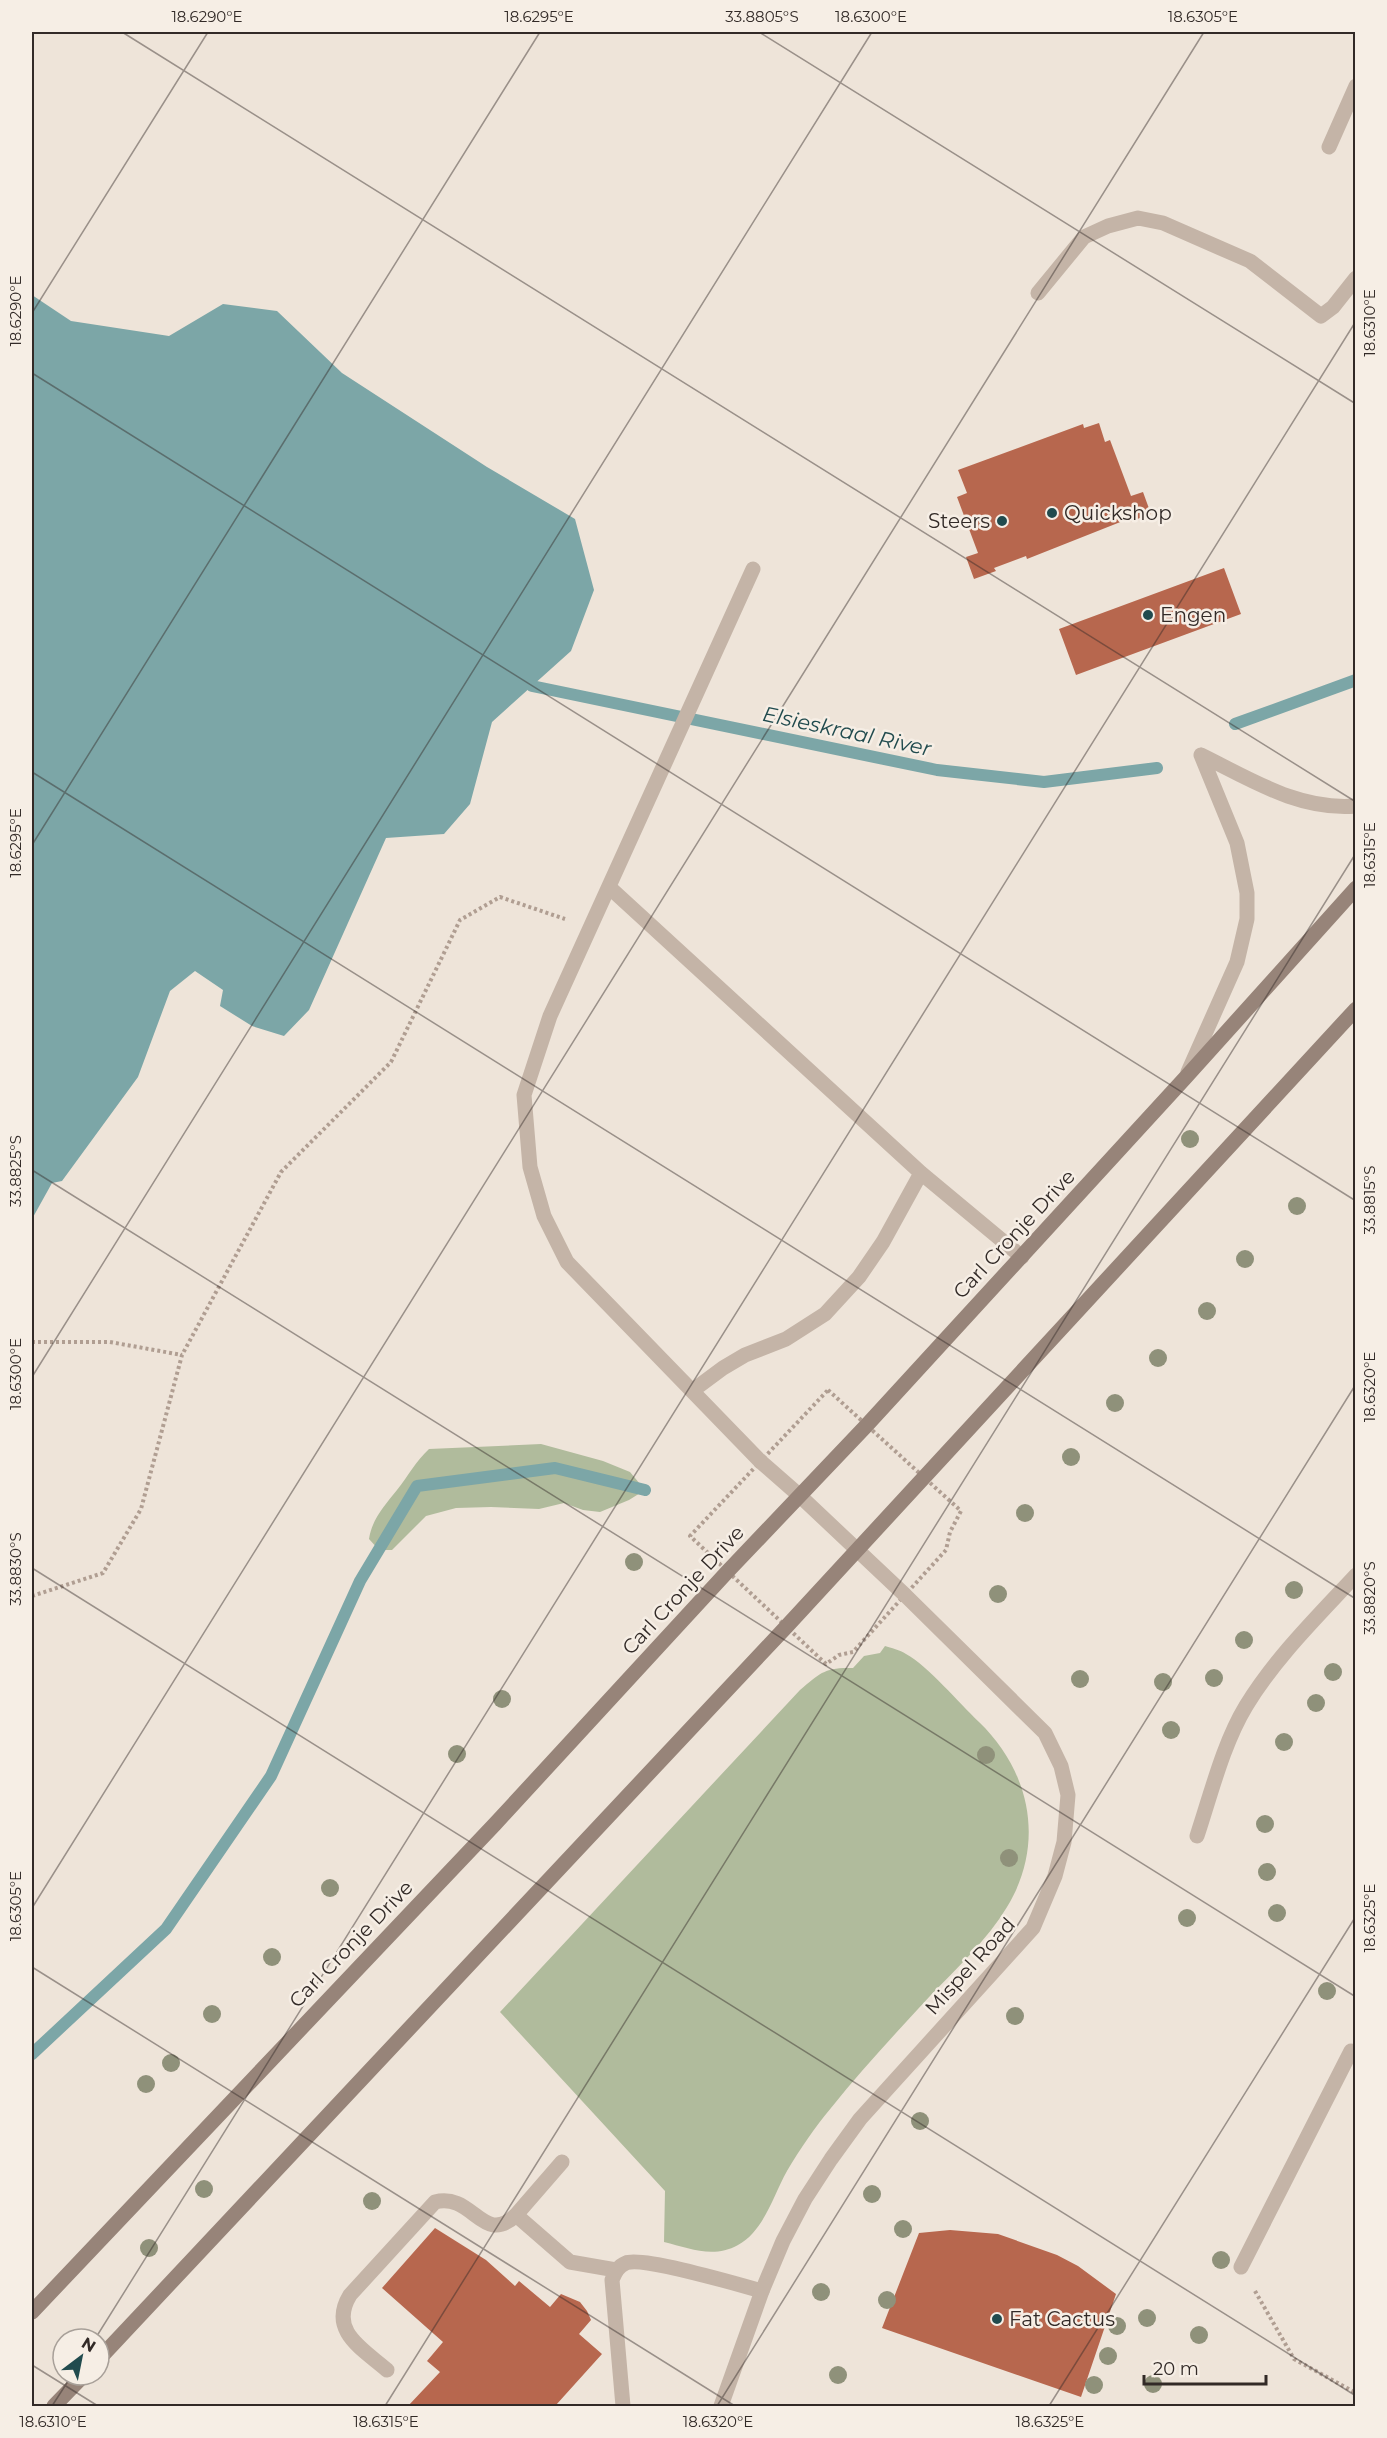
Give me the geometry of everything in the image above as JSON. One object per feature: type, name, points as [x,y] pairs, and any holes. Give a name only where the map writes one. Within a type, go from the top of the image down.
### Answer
[{"type":"main road","name":"Carl Cronje Drive","points":[[32,2312],[495,1824],[800,1496],[1022,1257],[1356,888]]},
{"type":"main road","points":[[111,2345],[856,1550],[1356,1009]]},
{"type":"main road","points":[[54,2406],[72,2387]]},
{"type":"street","points":[[1329,147],[1356,86]]},
{"type":"street","points":[[1038,293],[1084,237],[1108,226],[1138,218],[1163,223],[1250,261],[1322,316],[1333,307],[1356,278]]},
{"type":"street","name":"Mispel Road","points":[[721,2406],[762,2291],[783,2241],[805,2199],[831,2159],[860,2119],[1032,1928],[1055,1876],[1064,1842],[1068,1795],[1061,1766],[1045,1733],[905,1595],[760,1461],[567,1262],[544,1216],[530,1167],[524,1095],[550,1016],[753,569]]},
{"type":"street","points":[[1186,1077],[1237,962],[1247,919],[1247,893],[1237,843],[1201,755],[1296,800],[1318,806],[1356,806]]},
{"type":"street","points":[[609,887],[921,1173],[1022,1257]]},
{"type":"street","points":[[692,1391],[745,1355],[786,1339],[825,1314],[859,1277],[883,1242],[921,1173]]},
{"type":"street","points":[[1197,1836],[1222,1761],[1245,1708],[1280,1657],[1356,1575]]},
{"type":"street","points":[[1241,2267],[1351,2051]]},
{"type":"street","points":[[387,2370],[345,2330],[342,2318],[344,2306],[351,2295],[435,2202],[455,2201],[490,2225],[501,2225],[509,2222],[516,2215],[562,2162]]},
{"type":"street","points":[[516,2215],[570,2262],[616,2270]]},
{"type":"street","points":[[623,2406],[612,2280],[616,2270],[624,2263],[640,2262],[688,2271],[762,2291]]},
{"type":"path","points":[[32,1596],[103,1573],[141,1509],[182,1355],[281,1172],[392,1062],[460,920],[500,897],[591,928]]},
{"type":"path","points":[[32,1342],[110,1342],[182,1355]]},
{"type":"path","points":[[1241,2267],[1294,2359],[1356,2393]]},
{"type":"green space","points":[[541,1444],[603,1461],[630,1472],[645,1490],[629,1500],[600,1512],[583,1510],[564,1503],[539,1509],[456,1508],[426,1516],[392,1550],[379,1550],[369,1539],[380,1513],[429,1449]]},
{"type":"green space","points":[[885,1646],[906,1654],[933,1676],[996,1741],[1010,1763],[1021,1785],[1027,1809],[1029,1833],[1026,1858],[1019,1883],[1007,1907],[981,1942],[879,2051],[819,2123],[787,2171],[755,2231],[738,2245],[719,2251],[701,2251],[664,2242],[665,2191],[500,2012],[800,1690],[824,1672],[853,1668],[864,1656],[880,1653]]},
{"type":"water","points":[[32,295],[71,321],[169,336],[223,304],[277,311],[342,373],[487,467],[575,519],[594,590],[571,651],[492,722],[470,804],[444,834],[386,838],[309,1010],[284,1036],[252,1026],[220,1006],[223,990],[195,971],[170,991],[138,1077],[62,1181],[52,1183],[32,1219]]},
{"type":"building","points":[[1099,423],[1105,442],[1110,440],[1131,496],[1143,492],[1151,514],[1129,522],[1128,519],[1027,559],[1026,556],[994,568],[996,571],[974,579],[966,557],[978,553],[957,497],[967,493],[958,470],[1083,424],[1084,428]]},
{"type":"building","points":[[1224,568],[1241,614],[1076,675],[1059,629]]},
{"type":"building","points":[[435,2228],[486,2260],[515,2286],[519,2281],[550,2307],[561,2294],[580,2302],[587,2311],[591,2320],[579,2334],[602,2354],[557,2406],[408,2406],[440,2372],[427,2361],[443,2342],[382,2288]]},
{"type":"building","name":"Fat Cactus","points":[[950,2230],[998,2234],[1057,2255],[1078,2266],[1116,2294],[1081,2397],[882,2328],[919,2233]]},
{"type":"waterway","name":"Elsieskraal River","points":[[1235,724],[1356,680]]},
{"type":"waterway","name":"Elsieskraal River","points":[[532,686],[937,770],[1044,782],[1157,768]]},
{"type":"waterway","points":[[32,2054],[166,1929],[271,1776],[360,1581],[417,1486],[555,1468],[645,1490]]},
{"type":"place","name":"Quickshop","points":[[1052,513]]},
{"type":"place","name":"Steers","points":[[1002,521]]},
{"type":"place","name":"Engen","points":[[1148,615]]},
{"type":"place","name":"Fat Cactus","points":[[997,2319]]}]
